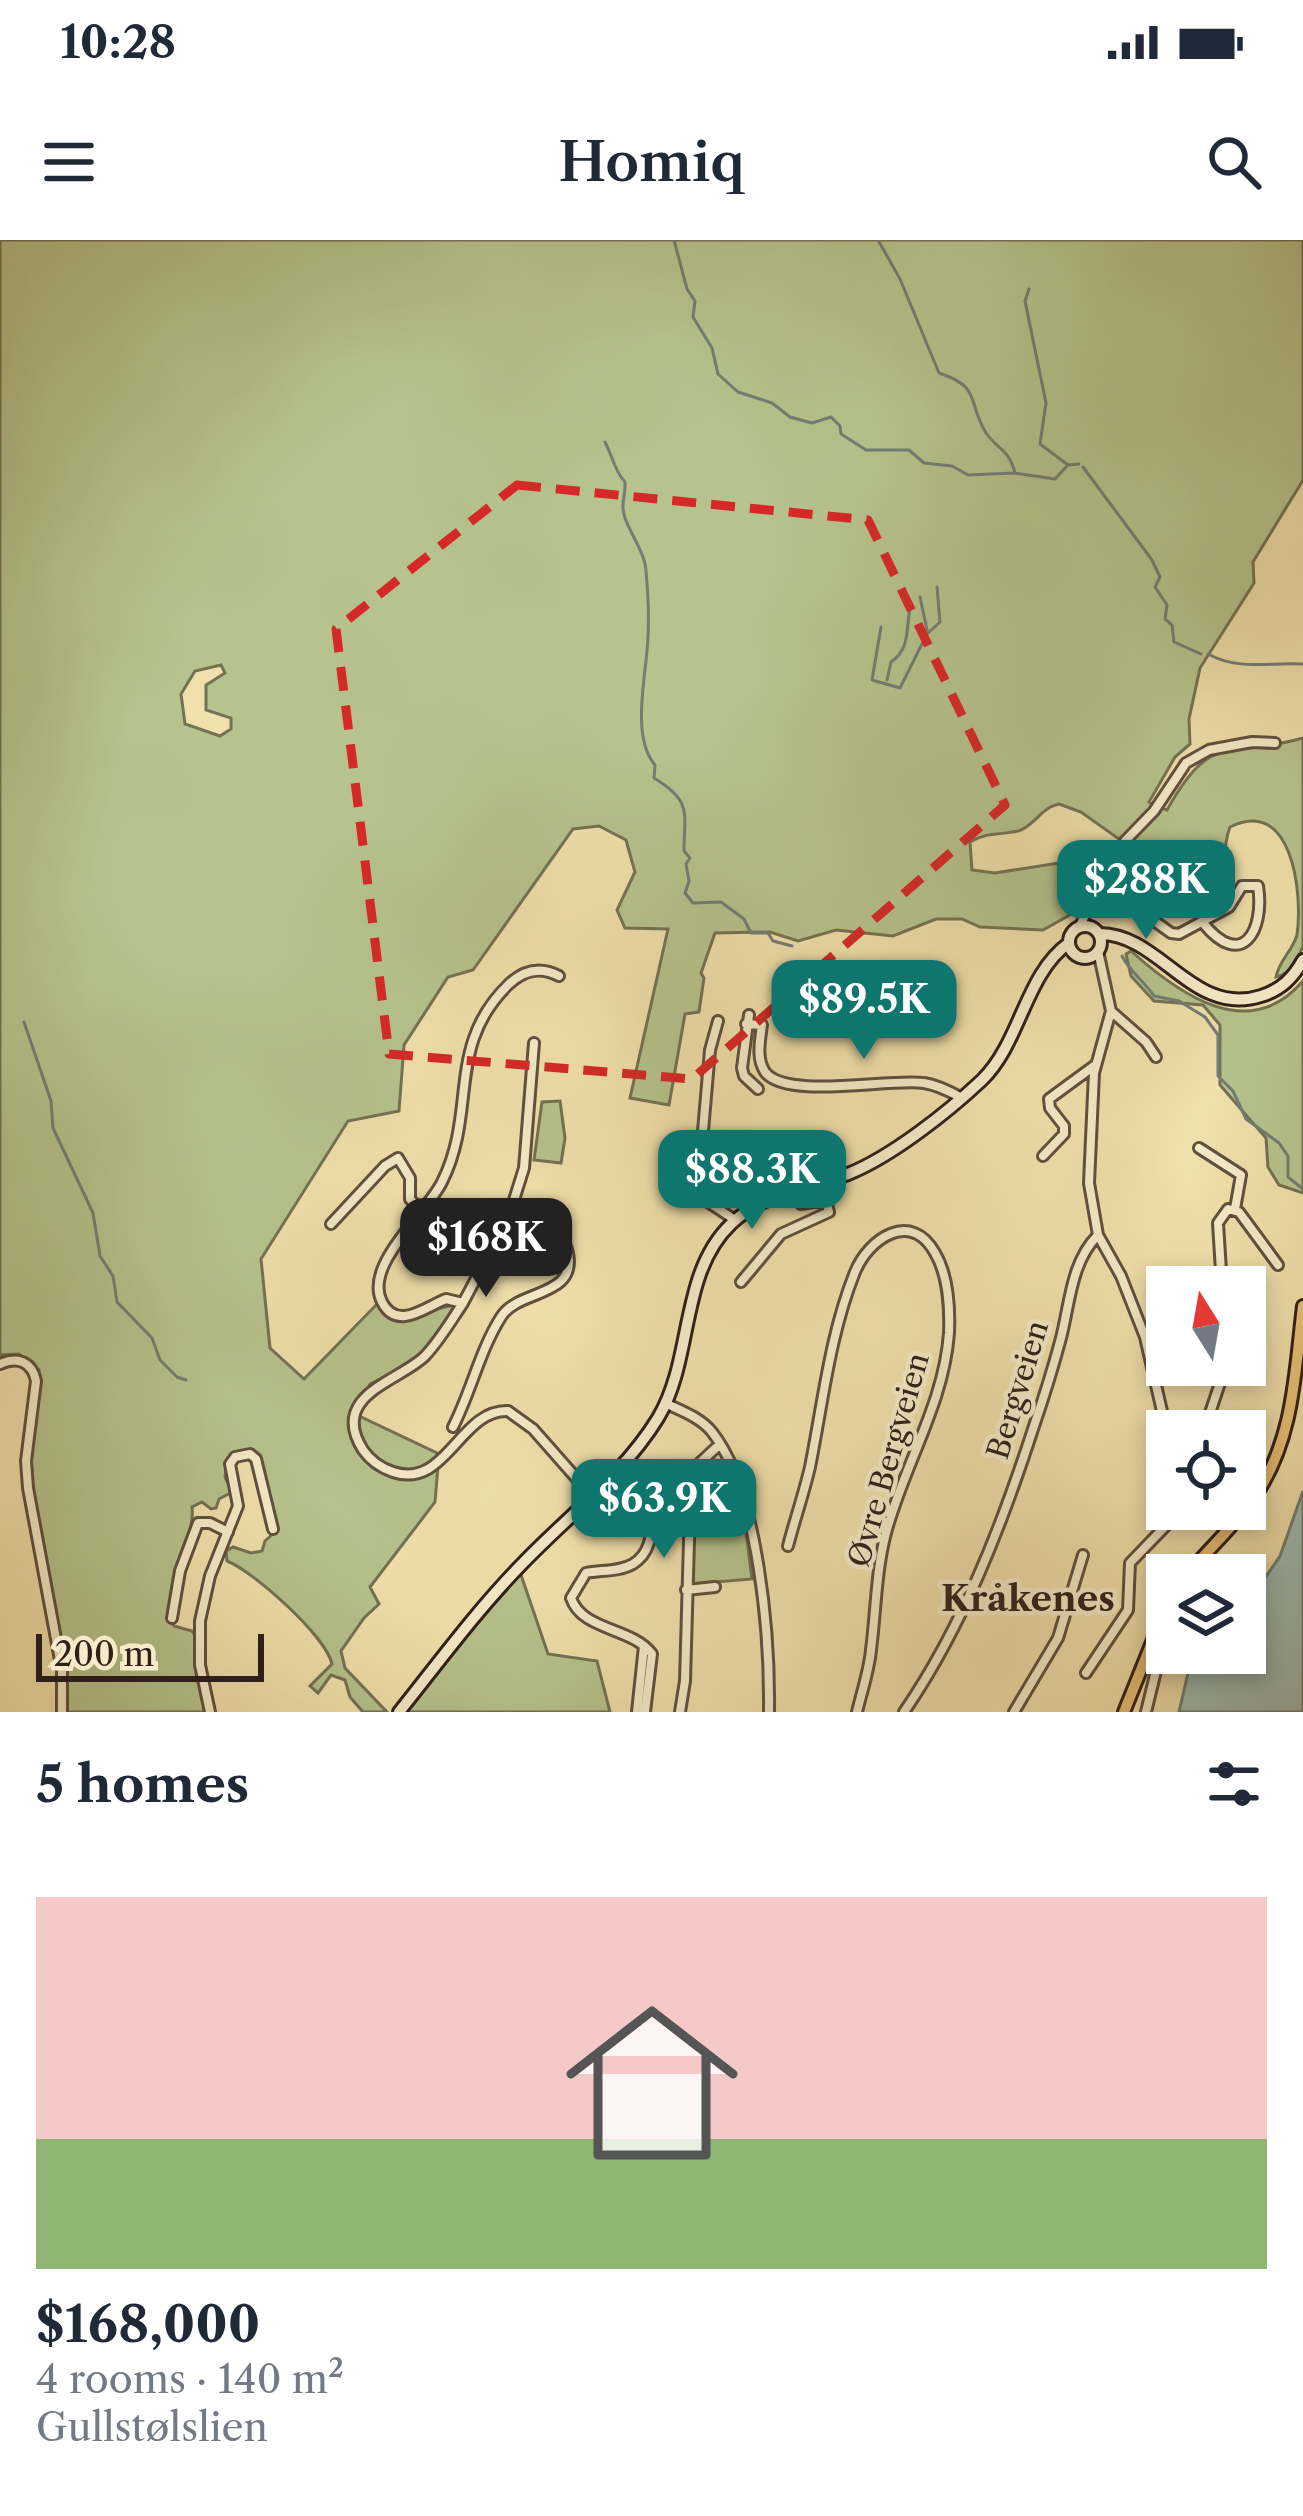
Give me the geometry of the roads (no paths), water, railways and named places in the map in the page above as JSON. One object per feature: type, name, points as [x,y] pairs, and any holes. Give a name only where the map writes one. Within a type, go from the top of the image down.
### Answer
[{"type":"main road","points":[[399,1712],[516,1570],[644,1438],[665,1403],[708,1254],[735,1220],[759,1203],[863,1167],[960,1097],[1001,1056],[1042,976],[1072,948],[1123,936],[1202,990],[1230,1000],[1275,991],[1303,960]]},
{"type":"main road","points":[[1072,948],[1094,943]]},
{"type":"main road","points":[[1206,1554],[1246,1509],[1276,1457],[1291,1405],[1303,1306]]},
{"type":"main road","points":[[1124,1712],[1146,1657]]},
{"type":"street","points":[[1161,1410],[1139,1319],[1098,1235],[1088,1170],[1095,1066],[1111,1011],[1094,943],[1092,908],[1109,889],[1123,845],[1191,759],[1227,746],[1275,743]]},
{"type":"street","points":[[1109,889],[1172,933],[1184,933],[1229,907],[1242,886],[1257,884],[1259,916],[1250,940],[1227,943],[1203,923]]},
{"type":"street","points":[[463,1303],[446,1299],[413,1316],[389,1311],[379,1292],[384,1264],[442,1184],[459,1134],[472,1036],[486,1006],[519,975],[532,970],[559,976]]},
{"type":"street","points":[[1111,1011],[1146,1042],[1156,1058]]},
{"type":"street","points":[[758,1089],[742,1068],[747,1019],[762,1025],[762,1066],[778,1082],[805,1086],[915,1082],[960,1097]]},
{"type":"street","points":[[718,1021],[709,1054],[703,1130],[705,1200],[735,1220]]},
{"type":"street","points":[[534,1043],[529,1134],[509,1216],[463,1303],[422,1358],[364,1396],[356,1421],[364,1450],[386,1470],[413,1474],[429,1469],[484,1415],[508,1411],[533,1429],[592,1496]]},
{"type":"street","points":[[1043,1156],[1064,1134],[1049,1099],[1095,1066]]},
{"type":"street","points":[[1199,1148],[1241,1175],[1235,1209],[1279,1265]]},
{"type":"street","points":[[331,1224],[398,1158],[410,1178],[410,1199],[422,1212]]},
{"type":"street","points":[[740,1282],[781,1234],[830,1212],[826,1200],[801,1204],[794,1190]]},
{"type":"street","points":[[1221,1266],[1218,1223],[1223,1212],[1235,1209]]},
{"type":"street","points":[[453,1427],[501,1315],[518,1300],[554,1288],[567,1272],[568,1253],[556,1232],[509,1216]]},
{"type":"street","name":"Øvre Bergveien","points":[[788,1546],[810,1466],[822,1389],[856,1271],[878,1238],[898,1231],[915,1233],[929,1244],[939,1262],[948,1304],[948,1338],[936,1397],[887,1530],[871,1656],[857,1712]]},
{"type":"street","name":"Bergveien","points":[[904,1712],[940,1653],[996,1531],[1053,1367],[1076,1274],[1085,1250],[1098,1235]]},
{"type":"street","points":[[0,1364],[15,1359],[24,1362],[36,1381],[27,1478],[62,1671],[62,1712]]},
{"type":"street","points":[[665,1403],[706,1425],[740,1480],[762,1600],[769,1712]]},
{"type":"street","points":[[641,1712],[653,1660],[644,1644],[588,1619],[571,1598],[586,1573],[625,1568],[640,1559],[650,1536],[657,1484],[670,1471],[691,1471],[720,1444]]},
{"type":"street","points":[[210,1712],[200,1665],[200,1621],[210,1576],[238,1506],[231,1461],[250,1454],[256,1459],[273,1529]]},
{"type":"street","points":[[680,1712],[691,1471]]},
{"type":"street","points":[[172,1618],[180,1571],[198,1523],[228,1532]]},
{"type":"street","points":[[1086,1673],[1128,1610],[1131,1561],[1161,1530]]},
{"type":"street","points":[[1014,1712],[1058,1638],[1083,1555]]},
{"type":"street","points":[[686,1590],[715,1587]]},
{"type":"street","points":[[1146,1712],[1155,1674]]},
{"type":"water","points":[[1303,1491],[1303,1712],[1179,1712],[1188,1674],[1266,1674],[1266,1576],[1280,1556]]},
{"type":"waterway","points":[[674,240],[687,289],[695,301],[693,317],[712,348],[718,374],[738,392],[812,423],[831,417],[841,434],[866,450],[909,450],[924,463],[952,466],[968,475],[1015,473],[1055,479],[1068,465],[1079,464]]},
{"type":"waterway","points":[[878,240],[900,279],[939,373],[968,390],[986,433],[1006,454],[1015,473]]},
{"type":"waterway","points":[[1029,289],[1025,301],[1046,403],[1040,444],[1068,465]]},
{"type":"waterway","points":[[605,442],[625,482],[624,513],[645,564],[648,621],[643,738],[655,765],[654,778],[675,794],[684,809],[684,851],[690,858],[685,893],[693,903],[721,902],[744,919],[751,933],[768,933],[773,941],[792,946]]},
{"type":"waterway","points":[[1083,467],[1152,560],[1160,577],[1155,587],[1167,605],[1165,619],[1172,625],[1174,642],[1201,654]]},
{"type":"waterway","points":[[881,627],[872,680],[900,688],[927,634],[940,622],[937,587]]},
{"type":"waterway","points":[[920,597],[927,630]]},
{"type":"waterway","points":[[887,680],[891,662],[905,643],[911,605]]},
{"type":"waterway","points":[[1208,654],[1243,664],[1303,664]]},
{"type":"waterway","points":[[1122,956],[1154,996],[1179,1001],[1205,1017],[1218,1035],[1218,1076],[1233,1091],[1246,1119],[1279,1143],[1288,1156],[1288,1177],[1303,1189]]},
{"type":"waterway","points":[[24,1022],[51,1101],[53,1128],[93,1213],[100,1256],[113,1276],[117,1302],[152,1338],[160,1360],[186,1380]]},
{"type":"district","name":"Kråkenes","points":[[1028,1598]]}]
